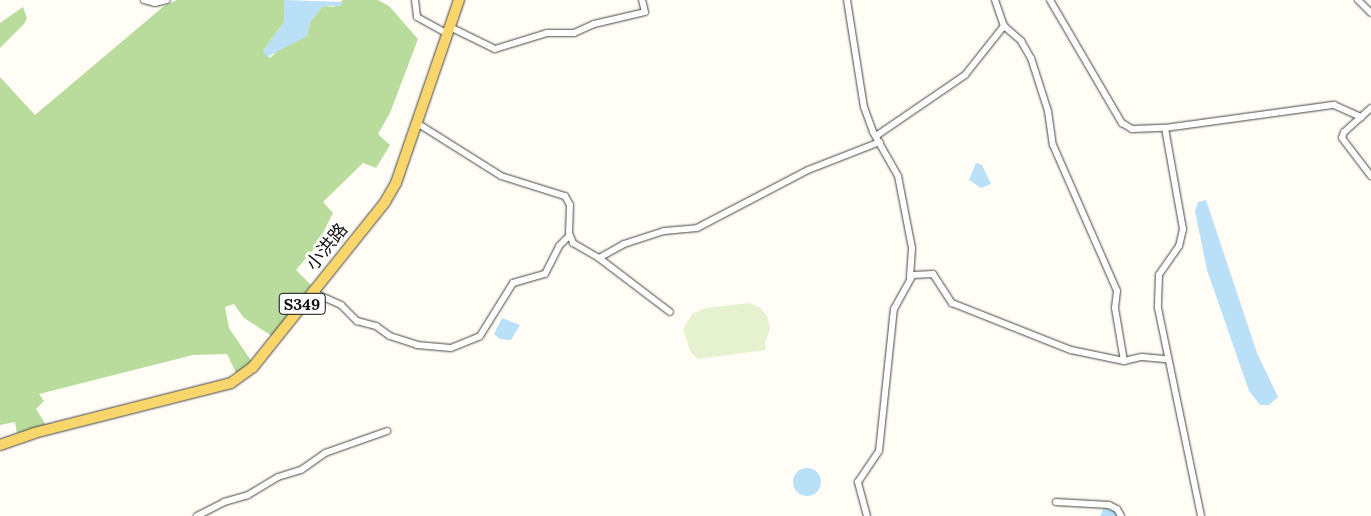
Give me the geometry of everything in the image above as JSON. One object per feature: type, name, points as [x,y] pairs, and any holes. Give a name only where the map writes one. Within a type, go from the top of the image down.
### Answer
[{"type":"main road","name":"小洪路","points":[[0,445],[231,383],[253,367],[385,202],[416,123],[459,0]]},
{"type":"street","points":[[144,0],[155,3],[167,0]]},
{"type":"street","points":[[415,0],[417,17],[495,49],[548,33],[574,32],[594,24],[645,12],[642,0]]},
{"type":"street","points":[[847,0],[858,83],[878,139],[898,176],[912,248],[907,290],[894,309],[890,362],[881,413],[881,444],[875,460],[858,482],[867,516]]},
{"type":"street","points":[[994,0],[1004,26],[1021,41],[1031,58],[1048,111],[1052,144],[1116,291],[1115,308],[1124,361]]},
{"type":"street","points":[[1050,0],[1122,123],[1136,130],[1165,128],[1334,105],[1360,117]]},
{"type":"street","points":[[1358,0],[1371,13]]},
{"type":"street","points":[[599,258],[624,244],[664,231],[697,228],[808,170],[878,139],[965,75],[1004,26]]},
{"type":"street","points":[[1371,108],[1344,132],[1342,140],[1371,176]]},
{"type":"street","points":[[416,123],[501,176],[565,196],[570,205],[570,236],[573,243],[599,258],[670,312]]},
{"type":"street","points":[[1165,128],[1183,223],[1181,241],[1161,271],[1157,284],[1158,314],[1201,516]]},
{"type":"street","points":[[312,292],[341,305],[357,321],[376,326],[390,336],[417,345],[451,348],[480,336],[512,283],[546,274],[559,246],[570,236]]},
{"type":"street","points":[[910,277],[930,272],[937,276],[952,303],[1071,350],[1124,361],[1142,357],[1167,359]]},
{"type":"street","points":[[197,516],[224,502],[248,495],[278,477],[301,470],[325,453],[387,431]]},
{"type":"street","points":[[1056,502],[1109,506],[1117,509],[1121,516]]},
{"type":"green space","points":[[177,0],[284,0],[284,22],[263,51],[270,58],[283,46],[307,36],[310,22],[323,6],[334,7],[343,0],[378,0],[389,6],[418,39],[390,113],[378,134],[390,145],[376,168],[363,163],[323,202],[333,213],[317,245],[296,270],[311,285],[272,336],[244,318],[234,304],[225,307],[229,328],[252,362],[237,375],[227,354],[193,355],[39,394],[44,401],[36,409],[46,425],[17,433],[15,422],[0,425],[0,77],[35,115],[164,6]]},
{"type":"green space","points":[[23,7],[27,18],[24,24],[0,48],[0,23]]},
{"type":"green space","points":[[749,303],[761,308],[768,318],[770,330],[765,342],[766,350],[698,359],[691,353],[683,330],[692,314],[705,308]]},
{"type":"water","points":[[284,0],[343,2],[340,6],[323,6],[310,22],[307,36],[267,57],[263,51],[284,22]]},
{"type":"water","points":[[976,163],[982,165],[991,184],[981,188],[969,180]]},
{"type":"water","points":[[1206,200],[1257,353],[1278,397],[1269,405],[1260,405],[1249,391],[1207,270],[1195,211],[1198,202]]},
{"type":"water","points":[[502,318],[520,325],[511,340],[500,339],[494,334]]},
{"type":"water","points":[[807,468],[817,472],[821,482],[817,492],[807,496],[797,492],[793,482],[797,472]]},
{"type":"water","points":[[1104,508],[1114,511],[1118,516],[1100,516]]}]
